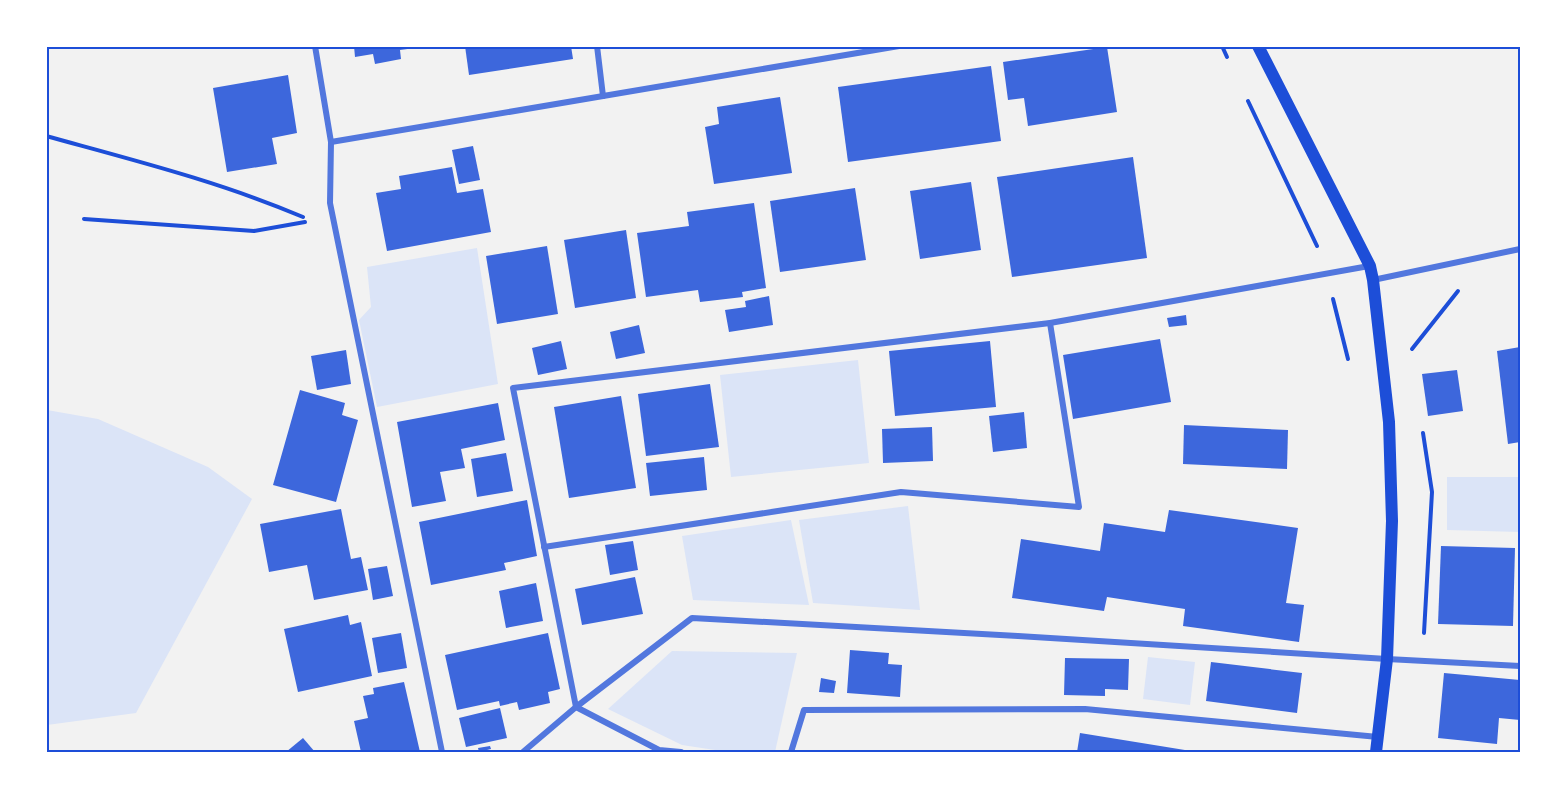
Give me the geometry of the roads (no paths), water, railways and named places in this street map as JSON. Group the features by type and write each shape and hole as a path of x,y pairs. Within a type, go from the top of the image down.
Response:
{"main road":[{"path":"1258,46 1370,266 1373,279 1389,422 1392,499 1387,659 1376,753"}],"street":[{"path":"315,46 331,142 330,203 442,753"},
{"path":"597,46 603,96"},
{"path":"331,142 899,46"},
{"path":"1373,279 1521,249"},
{"path":"576,707 513,388 1050,323 1370,266"},
{"path":"544,547 901,492 1079,507 1050,323"},
{"path":"523,753 576,707 692,618 1521,666"},
{"path":"576,707 659,750 681,753"},
{"path":"791,753 804,710 1085,709 1378,737"}]}
